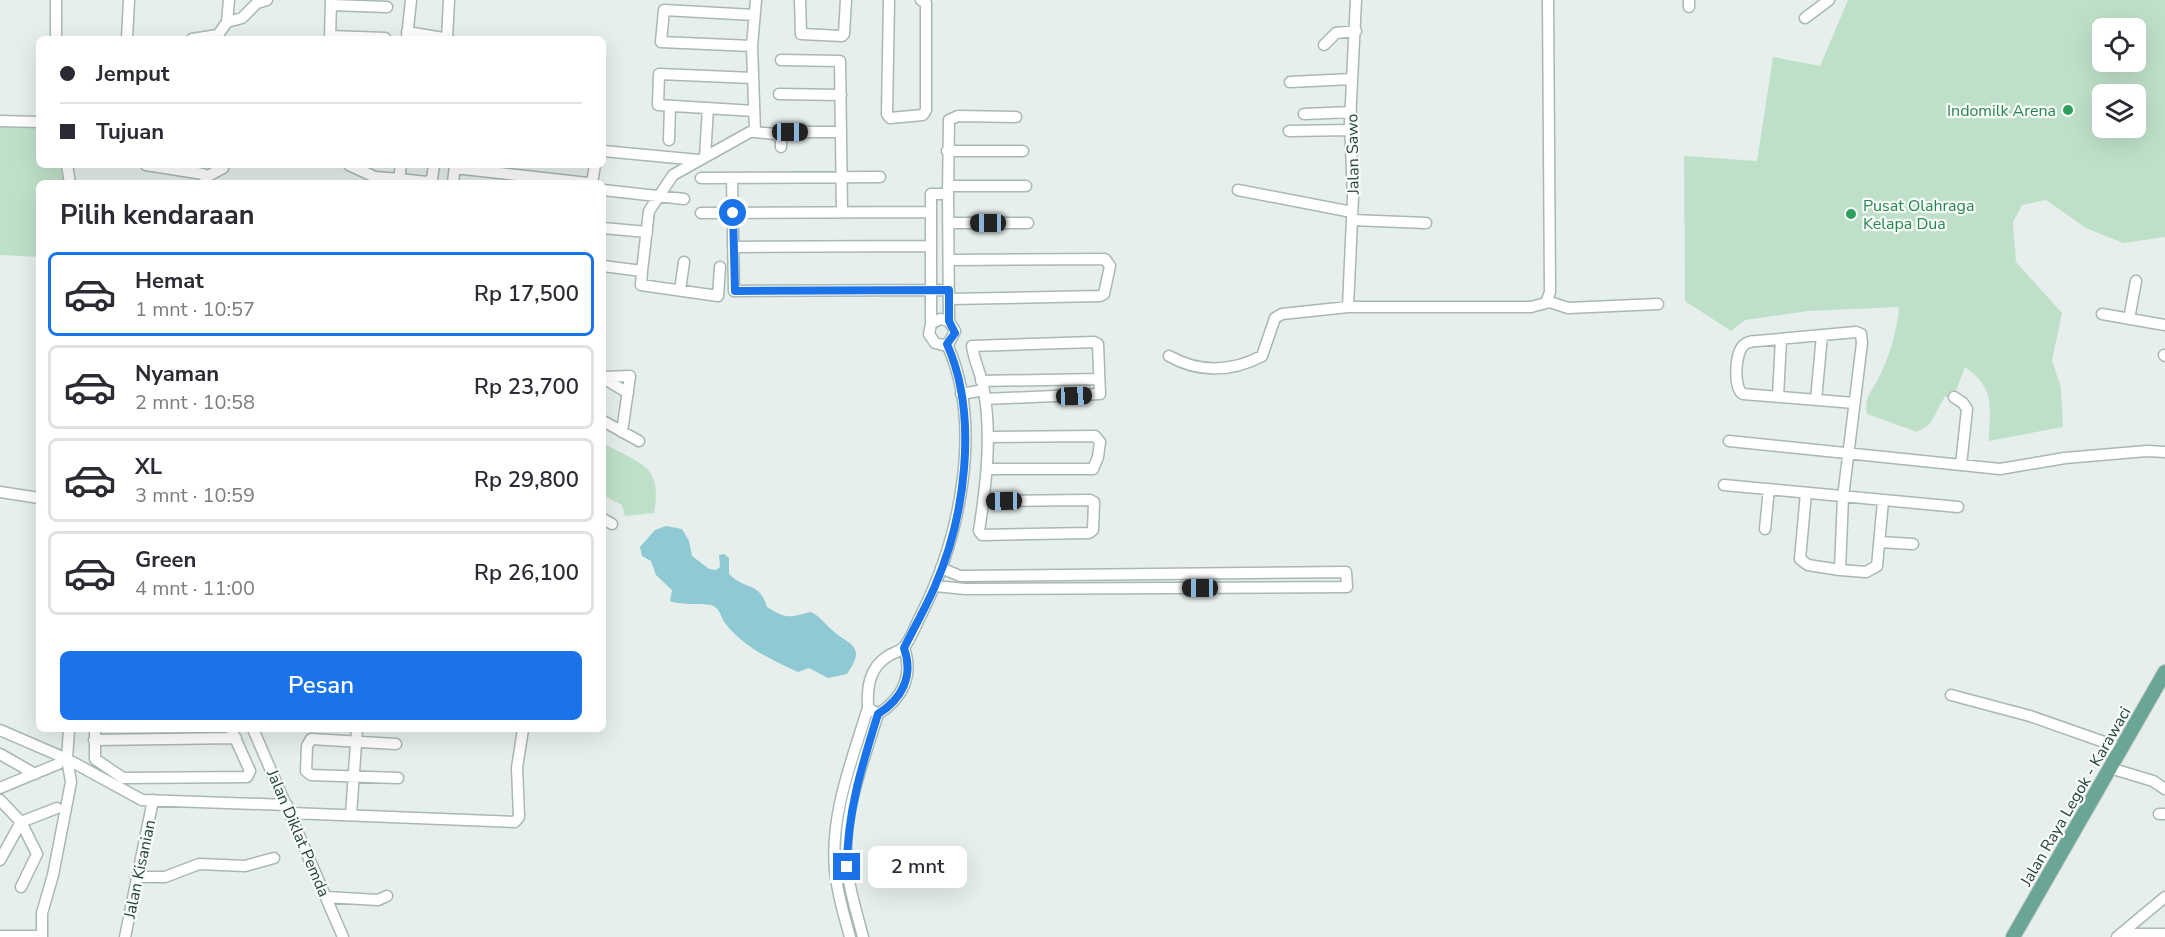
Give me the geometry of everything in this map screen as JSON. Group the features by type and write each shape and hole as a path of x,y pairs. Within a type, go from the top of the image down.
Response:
{"main road":[{"name":"Jalan Raya Legok - Karawaci","path":"2013,937 2165,672"}],"street":[{"path":"56,0 56,36"},
{"path":"127,36 129,0"},
{"path":"212,36 218,35 227,22 229,0"},
{"path":"227,22 242,18 257,3 267,0"},
{"path":"407,35 411,0"},
{"path":"448,36 449,0"},
{"path":"755,132 752,45 756,0"},
{"path":"800,0 801,34 824,36 844,36 846,0"},
{"path":"889,0 887,114 890,118 922,115 926,110 926,3 921,0"},
{"name":"Jalan Sawo","path":"1347,307 1352,216 1351,112 1356,0"},
{"path":"1169,356 1201,368 1236,367 1262,356 1275,318 1282,314 1347,307 1542,306 1547,301 1551,210 1548,0"},
{"path":"1805,18 1829,0"},
{"path":"330,36 331,2 387,7"},
{"path":"752,45 662,42 664,9 754,15"},
{"path":"1324,45 1336,33 1356,31"},
{"path":"781,60 840,60 842,213"},
{"path":"753,78 660,74 657,105 754,111"},
{"path":"1290,82 1352,79"},
{"path":"778,94 841,95"},
{"path":"669,140 670,106"},
{"path":"702,159 708,108"},
{"path":"1304,114 1351,112"},
{"path":"1016,117 952,118 947,123 948,151 948,190 948,223 949,321 955,333 947,344 939,345 932,340 929,332 932,324 930,195 948,190 1026,186"},
{"path":"0,122 36,122"},
{"path":"1289,131 1351,130"},
{"path":"720,267 718,296 641,285 649,211 673,175 750,132 775,134 781,138 781,147"},
{"path":"790,132 841,132"},
{"path":"606,151 702,159"},
{"path":"948,151 1023,151"},
{"path":"170,168 195,171 207,180 223,168"},
{"path":"354,168 375,180 415,180"},
{"path":"399,179 401,168"},
{"path":"463,168 563,180"},
{"path":"701,178 880,177"},
{"path":"732,178 735,291 931,290 949,294 1100,296 1104,292 1110,266 1105,259 949,260"},
{"path":"606,190 684,199"},
{"path":"1238,190 1352,216 1426,223"},
{"path":"701,213 930,212"},
{"path":"948,223 1028,223"},
{"path":"606,228 647,232"},
{"path":"733,247 931,246"},
{"path":"680,290 684,262"},
{"path":"606,266 642,271"},
{"path":"2129,319 2136,281"},
{"path":"1547,301 1568,308 1658,304"},
{"path":"2102,314 2165,325"},
{"path":"932,324 940,319 949,321"},
{"path":"1840,570 1843,498 1862,334 1856,332 1749,342 1742,346 1738,358 1739,392 1854,403"},
{"path":"1816,400 1822,335"},
{"path":"1778,397 1782,339"},
{"path":"984,390 1100,394 1097,342 973,344 972,348 984,390 988,437 984,501 979,531 982,535 1089,534 1095,524 1094,502 1090,500 984,501"},
{"path":"863,937 850,885 847,833 873,711 867,688 873,670 880,662 904,648 936,586 961,500 965,472 961,394 953,357 947,344"},
{"path":"606,377 630,376 622,432"},
{"path":"606,379 628,393"},
{"path":"961,394 1098,379"},
{"path":"1954,397 1967,409 1960,465"},
{"path":"606,423 639,441"},
{"path":"987,469 1093,469 1098,457 1100,442 1095,436 988,437"},
{"path":"1729,441 2000,469 2065,458 2147,451 2165,452"},
{"path":"1724,485 1843,498 1958,507"},
{"path":"1765,529 1769,489"},
{"path":"0,492 36,498"},
{"path":"1806,493 1800,559 1808,565 1840,570 1873,570 1879,562 1882,501"},
{"path":"1880,542 1912,544"},
{"path":"936,586 965,589 1347,587 1346,572 965,576 941,568"},
{"path":"965,576 965,589"},
{"path":"873,711 890,706 903,690 908,664 904,648"},
{"path":"1951,695 2030,716 2121,748"},
{"path":"850,937 834,868 836,830 842,793 873,711"},
{"path":"0,730 142,800 517,821 518,754 523,732"},
{"path":"0,936 42,936 42,913 53,875 70,782 63,762 68,732"},
{"name":"Jalan Diklat Pemda","path":"254,732 343,937"},
{"path":"351,813 357,732"},
{"path":"95,734 234,734 250,771 247,777 123,778 99,762 94,754 95,734"},
{"path":"396,744 311,739 307,746 306,771 309,774 398,778"},
{"path":"0,754 35,774"},
{"path":"0,788 63,762"},
{"path":"2111,766 2165,779"},
{"path":"2111,766 2165,789"},
{"path":"0,800 21,822 37,854 21,887"},
{"name":"Jalan Kisanian","path":"125,937 153,801"},
{"path":"0,860 21,822 57,807"},
{"path":"136,877 165,877 199,864 245,866 274,858"},
{"path":"326,897 378,900 387,896"},
{"path":"2118,935 2163,898"},
{"path":"2118,935 2165,934"}],"green space":[{"name":"Pusat Olahraga Kelapa Dua","path":"1848,0 2165,0 2165,237 2123,243 2086,228 2046,200 2022,205 2013,222 2016,262 2062,313 2052,360 2061,388 2063,427 1989,441 1990,408 1987,391 1975,375 1965,367 1953,398 1945,396 1930,424 1917,432 1867,414 1866,402 1890,351 1899,307 1808,311 1745,320 1731,331 1685,301 1684,156 1757,161 1773,57 1820,66"},
{"path":"0,116 36,118 36,168 63,168 65,180 36,180 36,257 0,255"},
{"path":"606,445 646,468 655,484 654,513 625,516 622,505 606,497"}],"water":[{"path":"666,526 682,529 689,541 692,556 709,569 716,570 720,567 719,555 724,554 729,558 729,574 760,593 767,607 784,616 811,612 818,616 854,647 856,657 847,674 828,678 809,668 798,672 768,658 740,639 725,623 719,610 715,607 707,604 683,604 670,601 672,590 656,575 651,561 642,556 640,547 655,530"}],"place":[{"name":"Indomilk Arena","path":"2068,110"},
{"name":"Pusat Olahraga Kelapa Dua","path":"1851,214"}],"route":[{"path":"733,213 734,291 949,290 949,321 954,326 955,333 953,340 947,344 957,372 965,440 965,472 961,500 936,586 904,648 908,664 903,690 890,706 878,714 854,795 847,833 847,867"}]}
